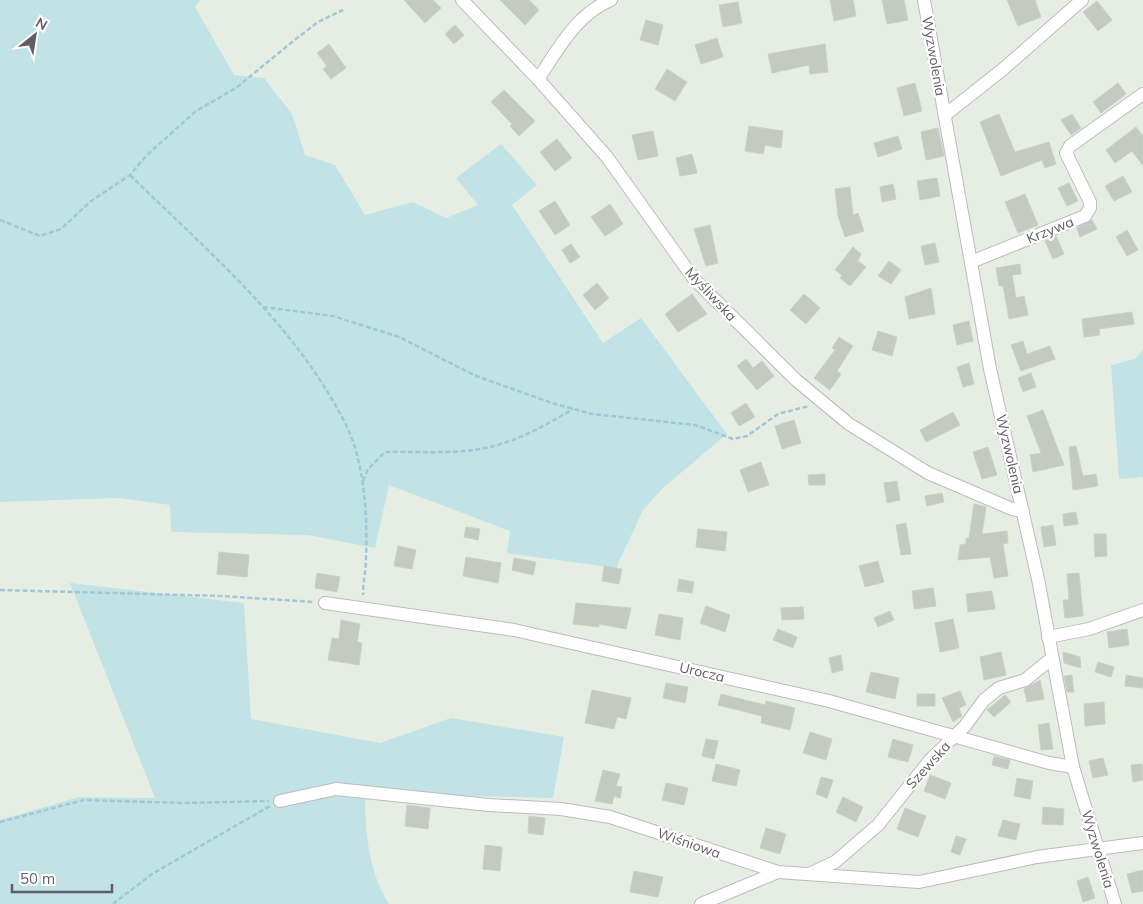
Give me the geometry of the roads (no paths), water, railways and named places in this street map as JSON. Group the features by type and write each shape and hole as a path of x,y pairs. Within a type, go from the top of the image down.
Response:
{"street":[{"name":"Myśliwska","path":"462,0 538,79 607,157 694,279 796,380 849,424 928,472 1012,509 1023,511"},
{"path":"538,79 578,22 592,10 611,0"},
{"name":"Wyzwolenia","path":"924,0 990,370 1023,511 1073,767 1115,904"},
{"path":"945,115 1002,70 1082,0"},
{"name":"Krzywa","path":"971,262 1085,216 1090,208 1090,202 1066,153 1070,146 1143,94"},
{"name":"Urocza","path":"325,603 523,632 829,701 1049,763 1073,767"},
{"path":"1048,637 1089,628 1143,610"},
{"name":"Szewska","path":"807,875 836,862 878,825 930,760 965,726 984,700 999,688 1025,680 1051,659"},
{"name":"Wiśniowa","path":"280,801 336,789 489,805 561,809 610,817 778,872 919,882 1037,857 1143,843"},
{"path":"701,904 778,872"}]}
